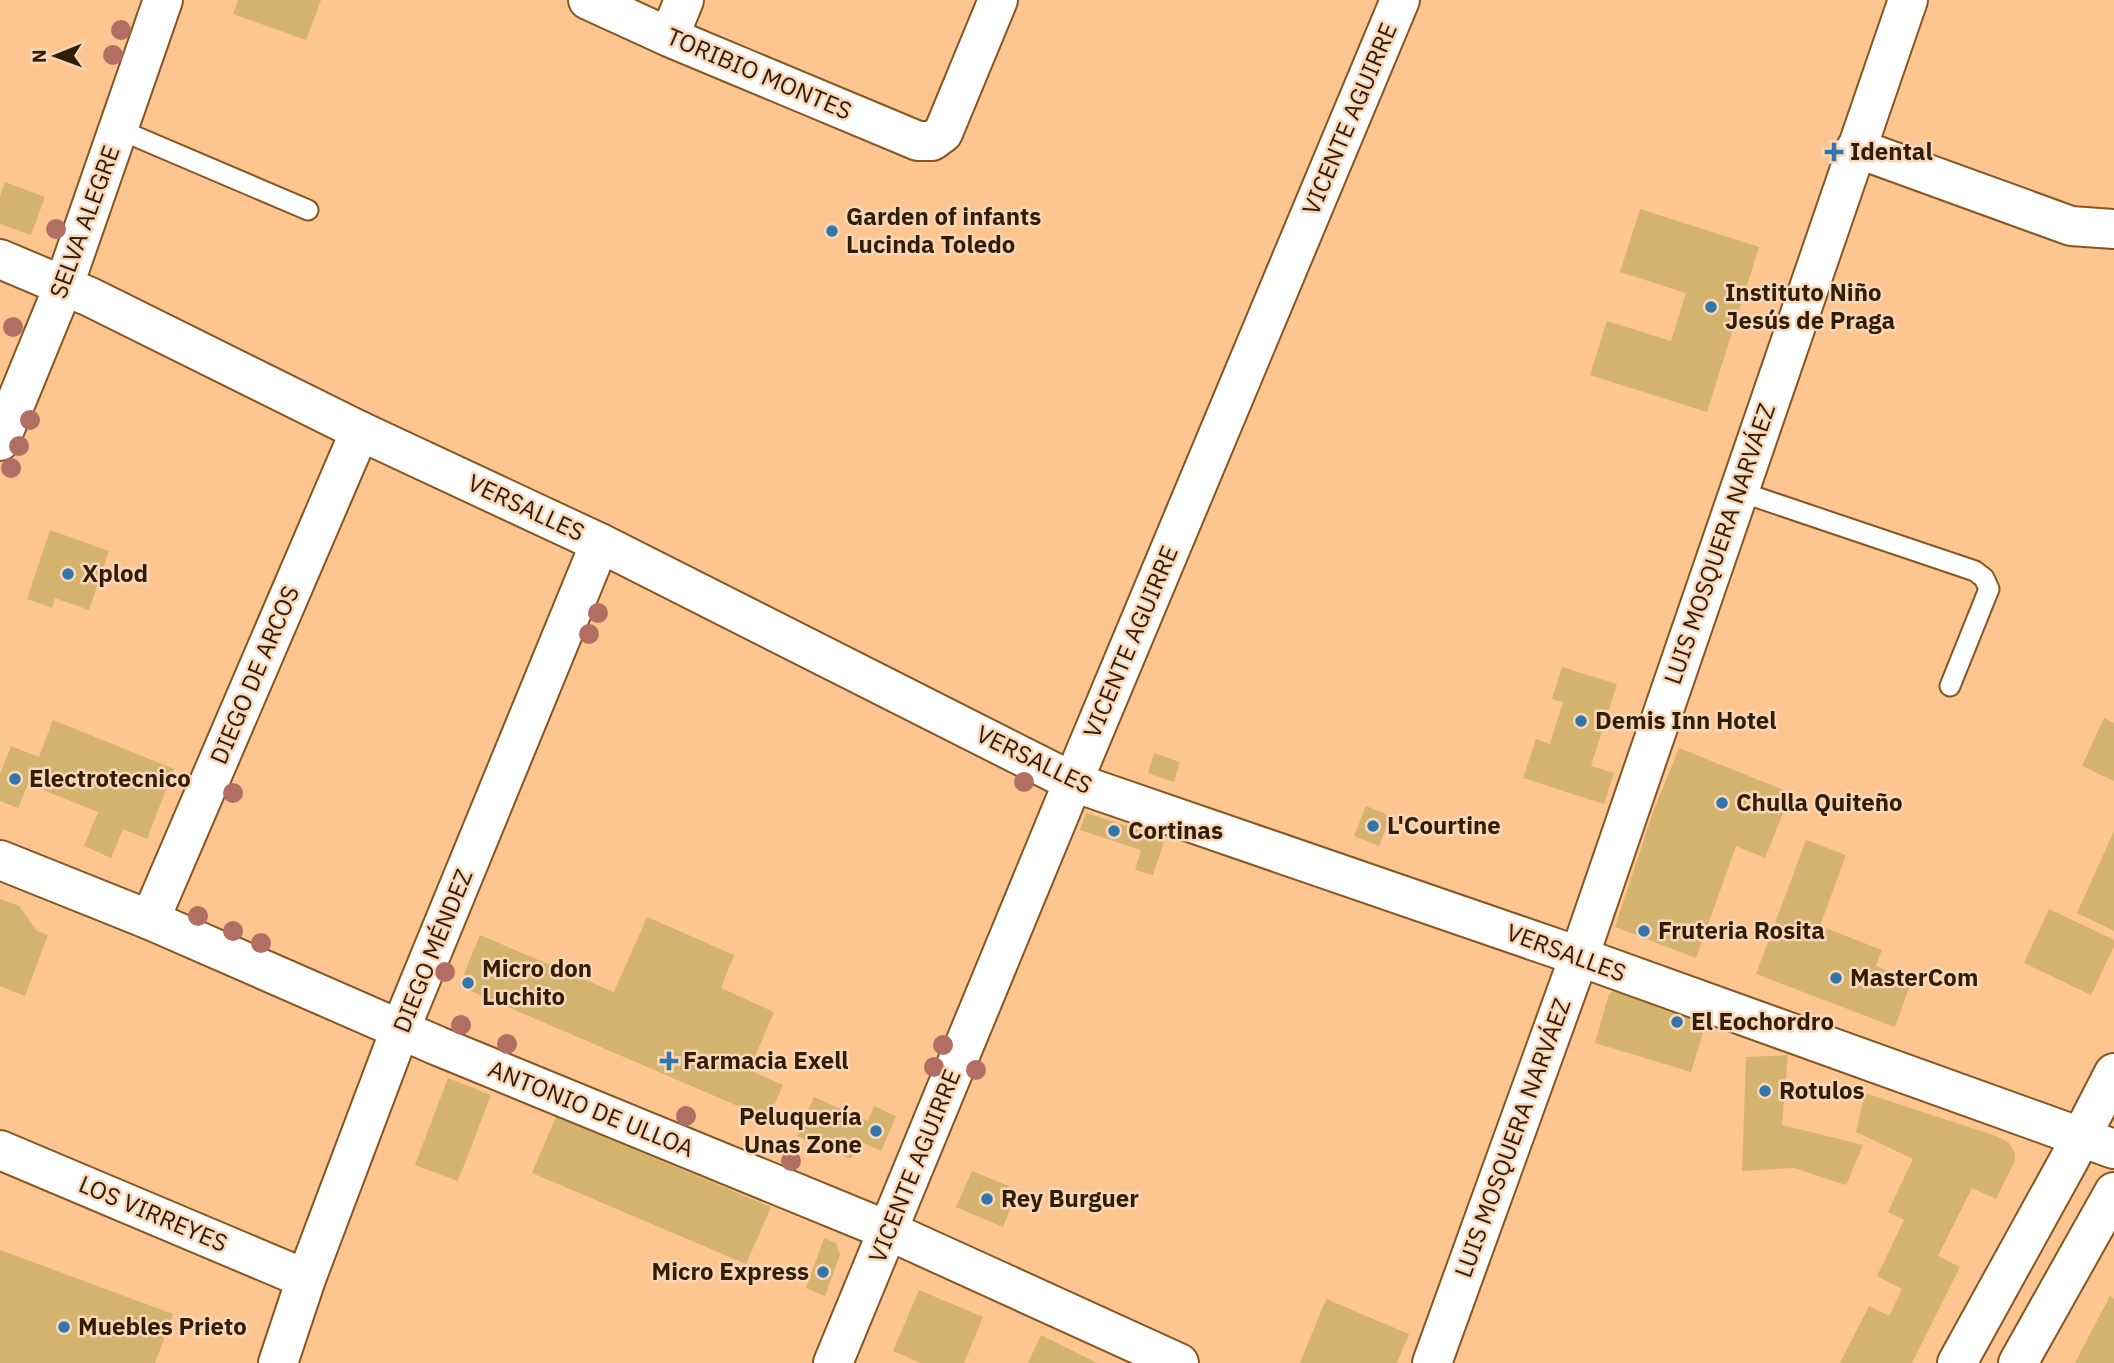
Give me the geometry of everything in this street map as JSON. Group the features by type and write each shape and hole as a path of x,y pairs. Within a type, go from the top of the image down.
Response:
{"street":[{"name":"SELVA ALEGRE","path":"0,441 64,285 163,0"},
{"name":"TORIBIO MONTES","path":"588,0 669,37 918,141 932,141 943,133 998,0"},
{"path":"669,37 684,0"},
{"name":"VICENTE AGUIRRE","path":"833,1363 1400,0"},
{"name":"LUIS MOSQUERA NARVÁEZ","path":"1432,1363 1579,957 1908,0"},
{"path":"1856,148 2071,226 2114,229"},
{"name":"VERSALLES","path":"0,259 64,285 360,431 600,543 1073,782 1579,957 2098,1143"},
{"name":"DIEGO DE ARCOS","path":"150,920 360,431"},
{"name":"DIEGO MÉNDEZ","path":"278,1363 306,1279 400,1030 600,543"},
{"name":"ANTONIO DE ULLOA","path":"0,860 150,920 400,1030 889,1231 1179,1363"},
{"path":"1957,1363 2098,1143 2114,1073"},
{"name":"LOS VIRREYES","path":"0,1150 306,1279"},
{"path":"2018,1363 2114,1192"}],"lane":[{"path":"118,129 308,210"},
{"path":"1738,491 1975,571 1984,578 1989,589 1950,686"}],"building":[{"path":"238,0 321,0 306,40 233,14"},
{"path":"5,182 45,197 31,235 0,224 0,196"},
{"name":"Instituto Niño Jesús de Praga","path":"1640,209 1759,247 1707,412 1590,375 1607,321 1671,341 1686,293 1620,272"},
{"name":"Xplod","path":"50,530 109,551 89,610 55,598 52,608 27,599"},
{"name":"Demis Inn Hotel","path":"1562,667 1617,684 1591,766 1614,773 1604,804 1523,778 1536,739 1550,744 1563,702 1552,699"},
{"path":"2104,718 2114,723 2114,781 2082,766"},
{"path":"53,720 174,769 147,839 123,829 111,858 84,846 98,812 28,784 18,808 0,801 0,774 11,746 39,757"},
{"path":"1679,748 1791,793 1765,858 1736,846 1696,958 1615,927 1653,812"},
{"path":"1154,753 1180,762 1174,782 1148,773"},
{"name":"L'Courtine","path":"1366,806 1391,816 1379,846 1354,836"},
{"name":"Cortinas","path":"1086,813 1165,838 1153,875 1135,870 1141,850 1080,830"},
{"path":"2114,831 2114,931 2077,913"},
{"path":"1806,840 1846,855 1820,926 1882,950 1876,966 1912,980 1895,1027 1756,974"},
{"path":"0,899 19,906 37,931 48,935 25,996 0,986"},
{"path":"2049,909 2114,940 2114,946 2091,995 2024,963"},
{"path":"647,917 734,955 721,988 774,1012 749,1070 783,1085 768,1119 459,986 480,935 614,992"},
{"path":"1627,982 1706,1023 1691,1072 1595,1043 1609,994"},
{"name":"Rotulos","path":"1788,1055 1782,1125 1863,1145 1846,1185 1794,1168 1742,1171 1746,1057"},
{"path":"448,1078 491,1095 458,1181 415,1165"},
{"path":"1865,1093 1996,1136 2009,1143 2015,1154 2014,1163 1996,1199 1972,1188 1938,1256 1960,1267 1912,1363 1840,1363 1869,1306 1889,1316 1902,1289 1877,1276 1904,1220 1888,1212 1913,1159 1856,1132"},
{"path":"814,1097 868,1121 874,1106 896,1116 881,1151 859,1141 851,1159 797,1136"},
{"path":"556,1117 771,1207 746,1264 532,1173"},
{"name":"Rey Burguer","path":"972,1171 1018,1190 1003,1227 956,1207"},
{"name":"Micro Express","path":"824,1238 836,1243 840,1255 825,1296 806,1288"},
{"path":"0,1250 173,1314 155,1363 0,1363"},
{"path":"919,1290 983,1317 964,1363 921,1363 893,1351"},
{"path":"2110,1296 2114,1299 2114,1363 2075,1363"},
{"path":"1326,1299 1409,1334 1397,1363 1300,1363"},
{"path":"1041,1335 1097,1363 1028,1363"}],"place":[{"name":"Idental","path":"1834,152"},
{"name":"Garden of infants Lucinda Toledo","path":"832,231"},
{"name":"Instituto Niño Jesús de Praga","path":"1711,307"},
{"name":"Xplod","path":"68,574"},
{"name":"Demis Inn Hotel","path":"1581,721"},
{"name":"Electrotecnico","path":"15,779"},
{"name":"Chulla Quiteño","path":"1722,803"},
{"name":"L'Courtine","path":"1373,826"},
{"name":"Cortinas","path":"1114,831"},
{"name":"Fruteria Rosita","path":"1644,931"},
{"name":"MasterCom","path":"1836,978"},
{"name":"Micro don Luchito","path":"468,983"},
{"name":"El Eochordro","path":"1677,1022"},
{"name":"Farmacia Exell","path":"669,1061"},
{"name":"Rotulos","path":"1765,1091"},
{"name":"Peluquería Unas Zone","path":"876,1131"},
{"name":"Rey Burguer","path":"987,1199"},
{"name":"Micro Express","path":"823,1272"},
{"name":"Muebles Prieto","path":"64,1327"}]}
